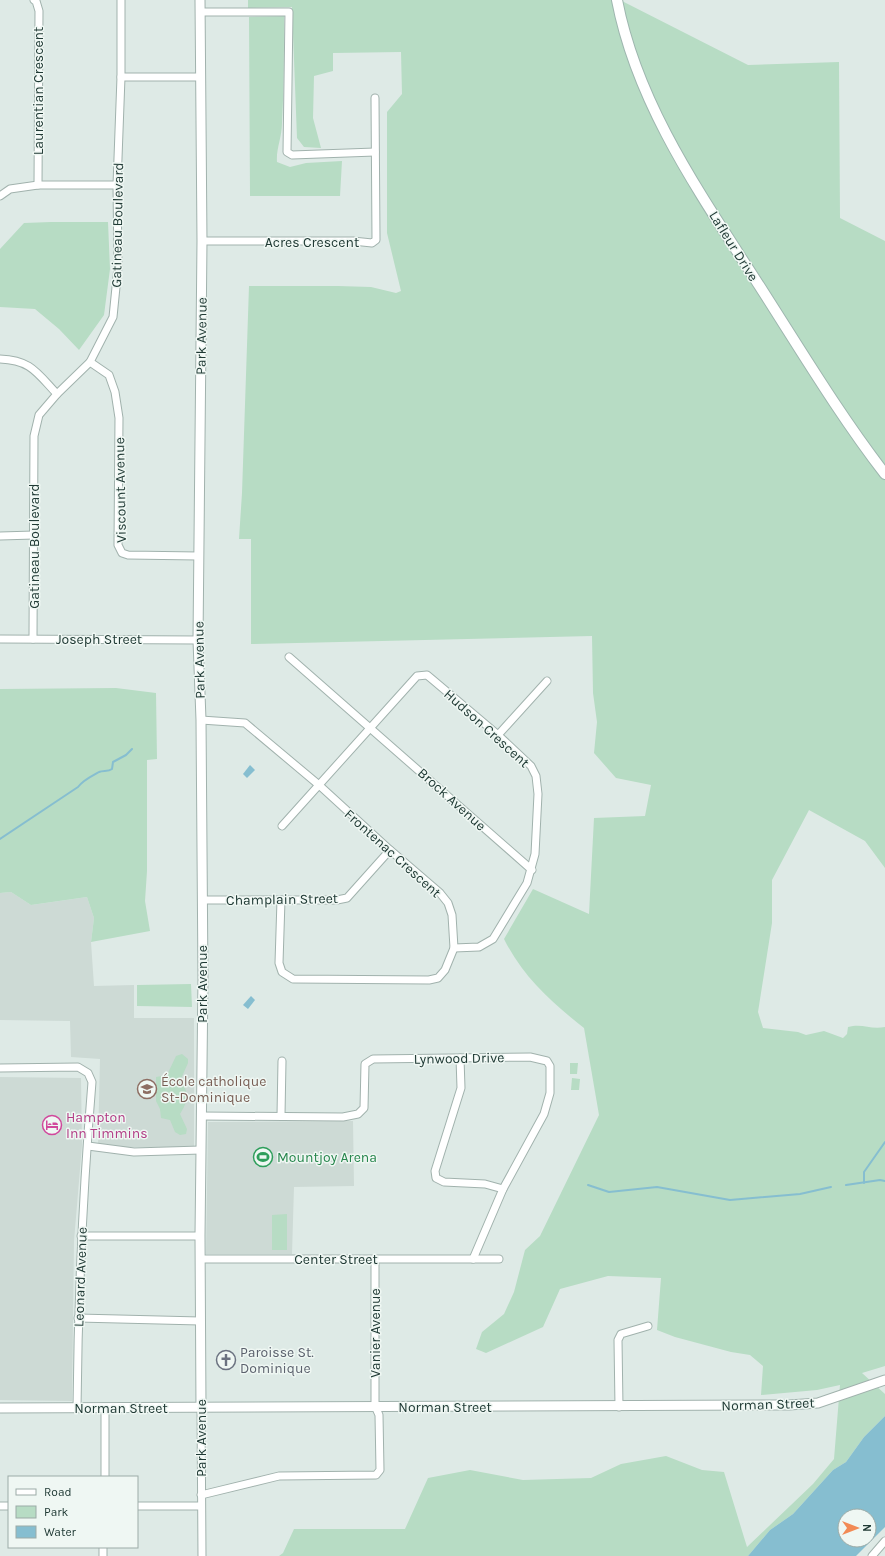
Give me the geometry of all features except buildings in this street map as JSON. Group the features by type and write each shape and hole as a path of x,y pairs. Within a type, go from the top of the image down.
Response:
{"main road":[{"name":"Lafleur Drive","path":"617,0 622,25 638,71 666,132 696,186 865,449 885,474"}],"street":[{"name":"Laurentian Crescent","path":"34,0 36,1 39,11 38,184"},
{"name":"Gatineau Boulevard","path":"34,639 34,436 39,415 57,394 90,362 113,317 118,267 117,185 121,77 121,0"},
{"name":"Park Avenue","path":"200,0 202,241 198,640 201,720 202,900 200,1236 202,1556"},
{"path":"200,12 289,12 287,152 292,155 375,152"},
{"path":"121,77 200,77"},
{"name":"Acres Crescent","path":"202,241 354,241 372,243 376,240 375,98"},
{"path":"0,196 10,189 38,184 117,185"},
{"path":"0,359 17,360 31,367 57,394"},
{"name":"Viscount Avenue","path":"90,362 109,375 115,392 119,418 118,545 122,553 128,555 198,556"},
{"path":"0,536 34,535"},
{"name":"Joseph Street","path":"0,639 198,640"},
{"name":"Brock Avenue","path":"289,657 372,728 532,870"},
{"name":"Hudson Crescent","path":"282,826 372,728 417,676 426,675 498,735 531,766 536,776 538,794 537,837 532,870 527,884 493,939 479,947 454,948"},
{"path":"498,735 547,681"},
{"name":"Frontenac Crescent","path":"201,720 245,722 440,893 448,903 452,915 454,948 445,970 438,978 429,980 293,979 282,972 279,963 280,900"},
{"name":"Champlain Street","path":"202,900 337,900 347,898 390,850"},
{"name":"Lynwood Drive","path":"201,1116 281,1115 343,1117 358,1114 364,1108 366,1064 373,1059 530,1057 547,1061 550,1066 550,1093 544,1114 503,1189 473,1259"},
{"path":"460,1058 461,1088 435,1171 436,1178 444,1182 485,1184 503,1189"},
{"path":"281,1115 282,1061"},
{"name":"Leonard Avenue","path":"0,1068 78,1068 88,1073 92,1082 81,1236 77,1408"},
{"path":"88,1146 134,1152 201,1150"},
{"path":"81,1236 200,1236"},
{"name":"Center Street","path":"200,1259 500,1259"},
{"name":"Vanier Avenue","path":"201,1495 279,1476 376,1475 380,1470 379,1415 375,1406 375,1260"},
{"path":"78,1318 185,1321 200,1320"},
{"path":"619,1407 618,1340 621,1334 648,1326"},
{"name":"Norman Street","path":"0,1408 375,1406 619,1407 818,1403 885,1380"},
{"path":"105,1408 105,1476"},
{"path":"138,1506 201,1506"},
{"path":"874,1555 885,1541"}],"shaded area":[{"path":"11,892 31,905 87,897 94,918 91,942 94,986 134,985 134,1018 194,1018 194,1147 120,1147 98,1144 100,1059 71,1057 70,1021 0,1020 0,893"},
{"path":"0,1077 81,1078 82,1145 74,1241 72,1401 0,1400"},
{"path":"353,1121 354,1186 294,1187 292,1254 206,1254 208,1122"}],"green space":[{"path":"248,0 620,0 748,65 839,62 840,218 885,241 885,868 865,841 809,810 772,880 772,923 758,1012 763,1028 798,1032 806,1035 824,1031 843,1038 847,1034 848,1027 885,1027 885,1366 862,1373 885,1394 885,1416 864,1437 846,1462 833,1470 793,1514 770,1530 748,1556 279,1556 283,1553 294,1529 405,1529 428,1478 470,1470 523,1480 591,1478 621,1464 666,1456 702,1470 724,1472 747,1547 813,1484 834,1459 840,1385 817,1390 761,1395 763,1366 750,1355 731,1352 675,1337 657,1330 661,1278 608,1276 560,1289 543,1327 486,1353 476,1349 482,1332 504,1314 514,1292 525,1250 540,1236 599,1115 584,1028 549,998 529,977 504,939 533,889 589,914 594,818 645,816 651,785 616,778 594,753 597,722 593,693 592,636 251,644 251,539 239,539 249,286 371,287 396,293 401,291 387,233 387,112 402,94 401,52 333,53 333,71 314,76 313,118 321,148 304,147 297,138 292,7 248,8"},
{"path":"284,16 283,110 277,162 290,167 306,163 342,161 340,196 250,196 249,17"},
{"path":"108,222 110,269 104,315 79,350 59,329 35,309 0,307 0,249 24,223"},
{"path":"116,688 156,693 157,759 147,760 147,871 145,901 150,931 91,942 94,918 87,897 31,905 11,892 0,893 0,689"},
{"path":"191,984 192,1007 137,1006 137,985"},
{"path":"182,1054 188,1059 188,1063 180,1081 187,1093 187,1097 180,1114 187,1129 186,1134 180,1135 175,1132 170,1120 161,1118 160,1109 156,1101 156,1077 167,1075 176,1056"},
{"path":"570,1063 578,1063 577,1074 570,1074"},
{"path":"572,1078 580,1079 579,1090 571,1090"},
{"path":"287,1214 287,1250 272,1250 272,1215"}],"water":[{"path":"250,765 255,770 247,778 243,774"},
{"path":"251,996 255,1000 248,1009 243,1005"},
{"path":"885,1416 885,1527 877,1535 877,1508 837,1508 837,1548 864,1548 856,1556 748,1556 770,1530 793,1514 833,1470 846,1462 864,1437"}],"waterway":[{"path":"0,839 78,787 88,778 99,772 112,769 113,762 126,755 132,749"},
{"path":"864,1183 864,1172 885,1142"},
{"path":"846,1185 880,1180 885,1181"},
{"path":"588,1185 609,1192 657,1187 730,1200 800,1194 831,1187"}],"place":[{"name":"École catholique St-Dominique","path":"147,1089"},
{"name":"Hampton Inn Timmins","path":"52,1125"},
{"name":"Mountjoy Arena","path":"263,1157"},
{"name":"Paroisse St. Dominique","path":"226,1360"}]}
